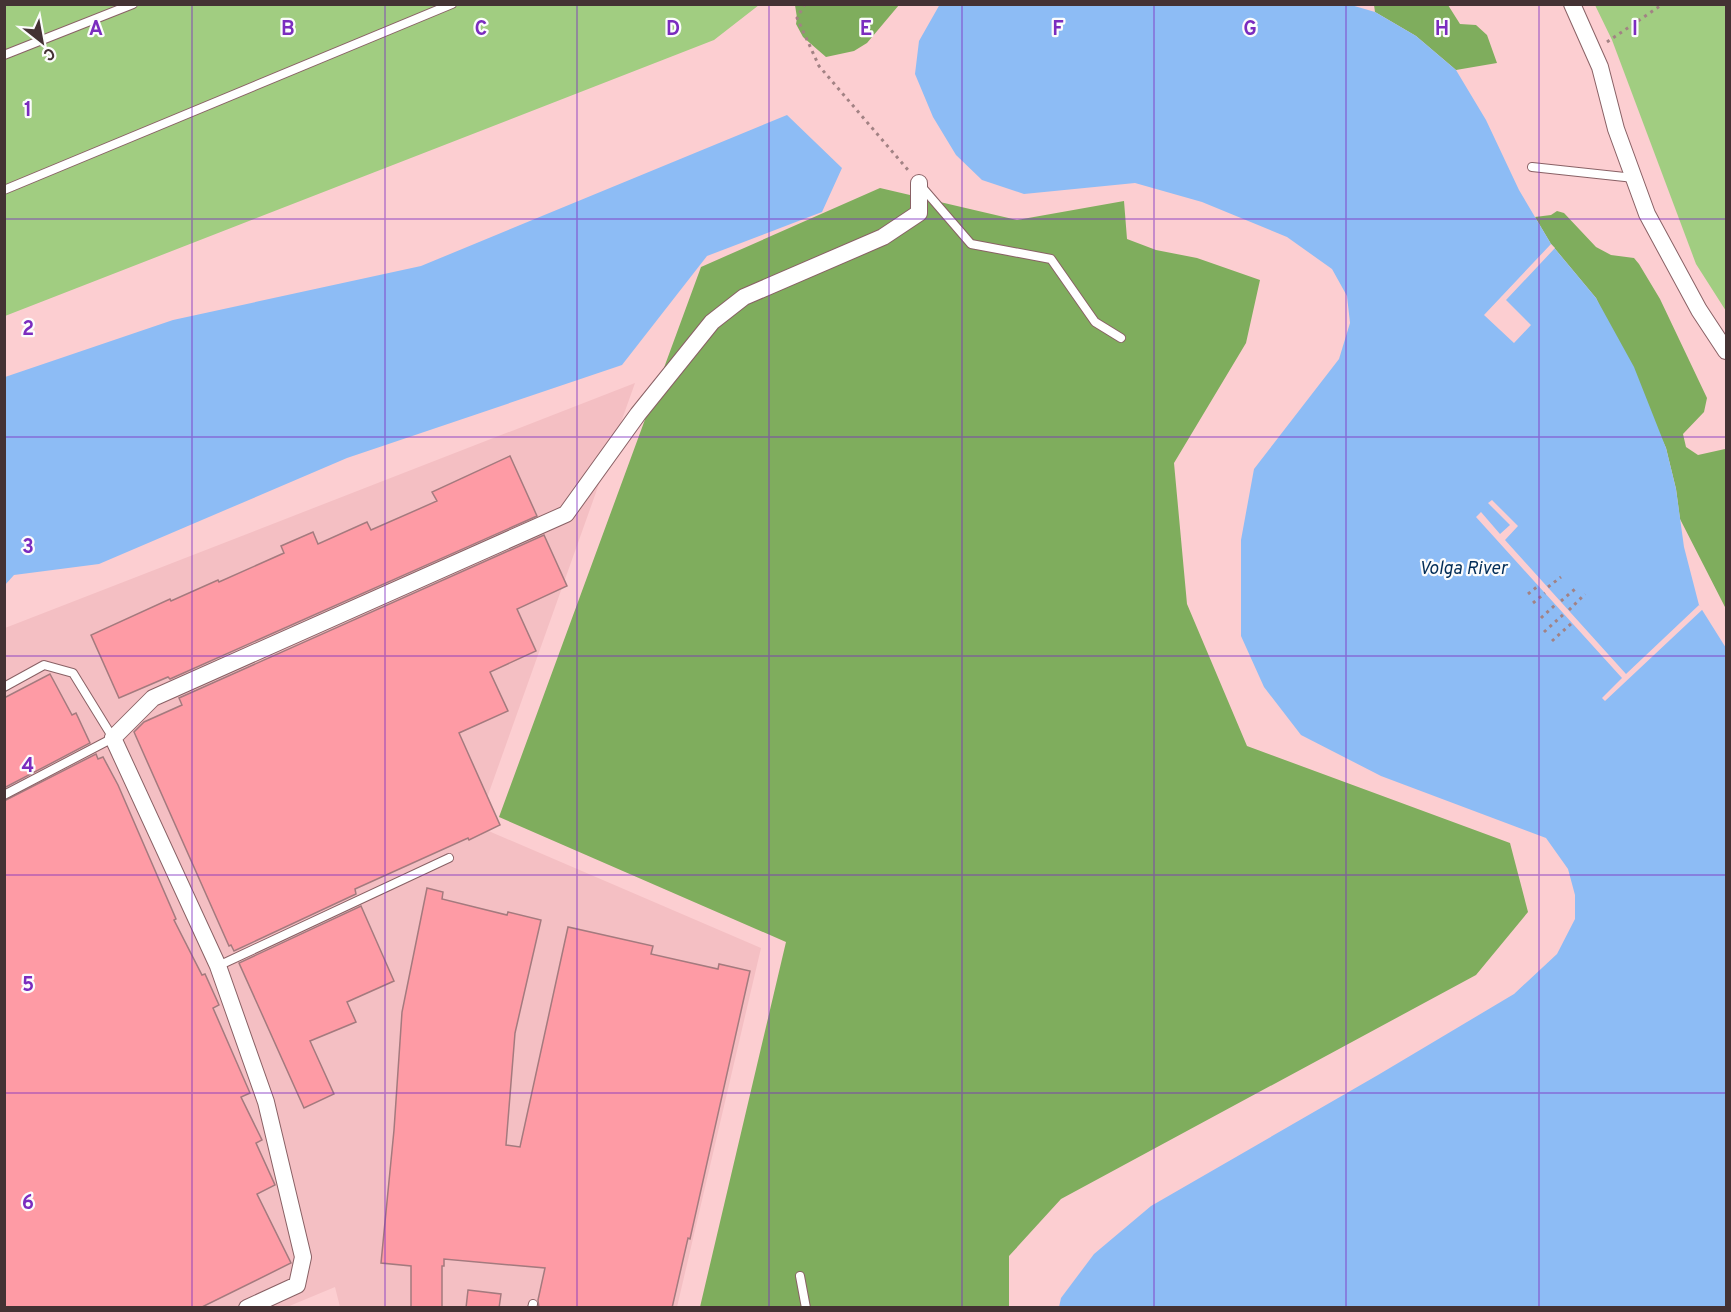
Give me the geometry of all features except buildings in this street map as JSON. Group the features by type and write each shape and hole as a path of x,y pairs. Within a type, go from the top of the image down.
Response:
{"street":[{"path":"1572,4 1600,67 1616,129 1647,214 1699,310 1726,351"},
{"path":"247,1308 297,1285 303,1257 266,1102 218,966 113,738 153,698 566,514 638,414 712,322 744,297 883,237 919,213 919,183"}],"lane":[{"path":"4,55 133,4"},
{"path":"4,190 452,4"},
{"path":"1532,167 1634,178"},
{"path":"919,183 971,244 1051,259 1095,322 1121,338"},
{"path":"4,687 44,665 73,673 113,738 4,795"},
{"path":"218,966 449,858"},
{"path":"800,1276 806,1308"}],"path":[{"path":"805,4 797,18 819,66 919,183"},
{"path":"1594,51 1663,4"},
{"path":"1548,587 1561,577"},
{"path":"1528,594 1538,586"},
{"path":"1561,601 1575,590"},
{"path":"1533,603 1545,593"},
{"path":"1569,610 1585,594"},
{"path":"1541,618 1556,604"},
{"path":"1544,632 1564,614"},
{"path":"1552,641 1572,623"}],"shaded area":[{"path":"635,383 477,826 761,948 677,1307 340,1307 335,1287 287,1307 5,1308 5,628"}],"green space":[{"path":"795,4 899,5 867,43 854,51 826,57 803,37 796,24"},
{"path":"5,5 759,5 714,40 5,316"},
{"path":"1374,5 1448,5 1460,24 1476,25 1487,35 1497,63 1456,70 1416,36 1375,12"},
{"path":"1595,5 1726,5 1726,311 1696,264 1612,40"},
{"path":"880,188 1017,220 1124,201 1127,239 1156,250 1197,258 1260,280 1246,343 1174,463 1187,604 1247,746 1510,843 1528,912 1476,975 1061,1199 1009,1256 1009,1307 700,1307 786,942 499,817 701,267"},
{"path":"1557,211 1564,213 1596,247 1611,255 1634,258 1639,264 1660,299 1707,398 1704,412 1683,434 1686,447 1698,455 1725,449 1726,609 1680,519 1676,489 1666,448 1596,298 1551,244 1535,217 1551,215"}],"water":[{"name":"Volga River","path":"940,4 1351,5 1375,12 1416,36 1456,70 1486,120 1519,190 1551,244 1596,298 1634,367 1666,448 1676,489 1684,547 1699,605 1726,648 1726,1307 1059,1307 1061,1298 1094,1254 1151,1206 1514,994 1557,954 1575,919 1575,895 1568,869 1546,838 1381,776 1301,735 1264,687 1241,636 1241,540 1254,469 1339,359 1350,323 1347,296 1332,269 1287,237 1202,202 1135,183 1024,194 982,180 956,155 933,117 915,74 919,41"},
{"path":"787,115 842,168 822,212 707,256 622,365 347,458 99,564 14,575 5,585 5,377 173,320 421,266"}],"pier":[{"path":"1551,244 1555,248 1506,300 1531,325 1514,343 1484,315"},
{"path":"1492,500 1518,526 1505,540 1626,674 1699,605 1703,609 1605,701 1602,698 1622,678 1476,517 1481,512 1500,534 1510,525 1488,503"}]}
